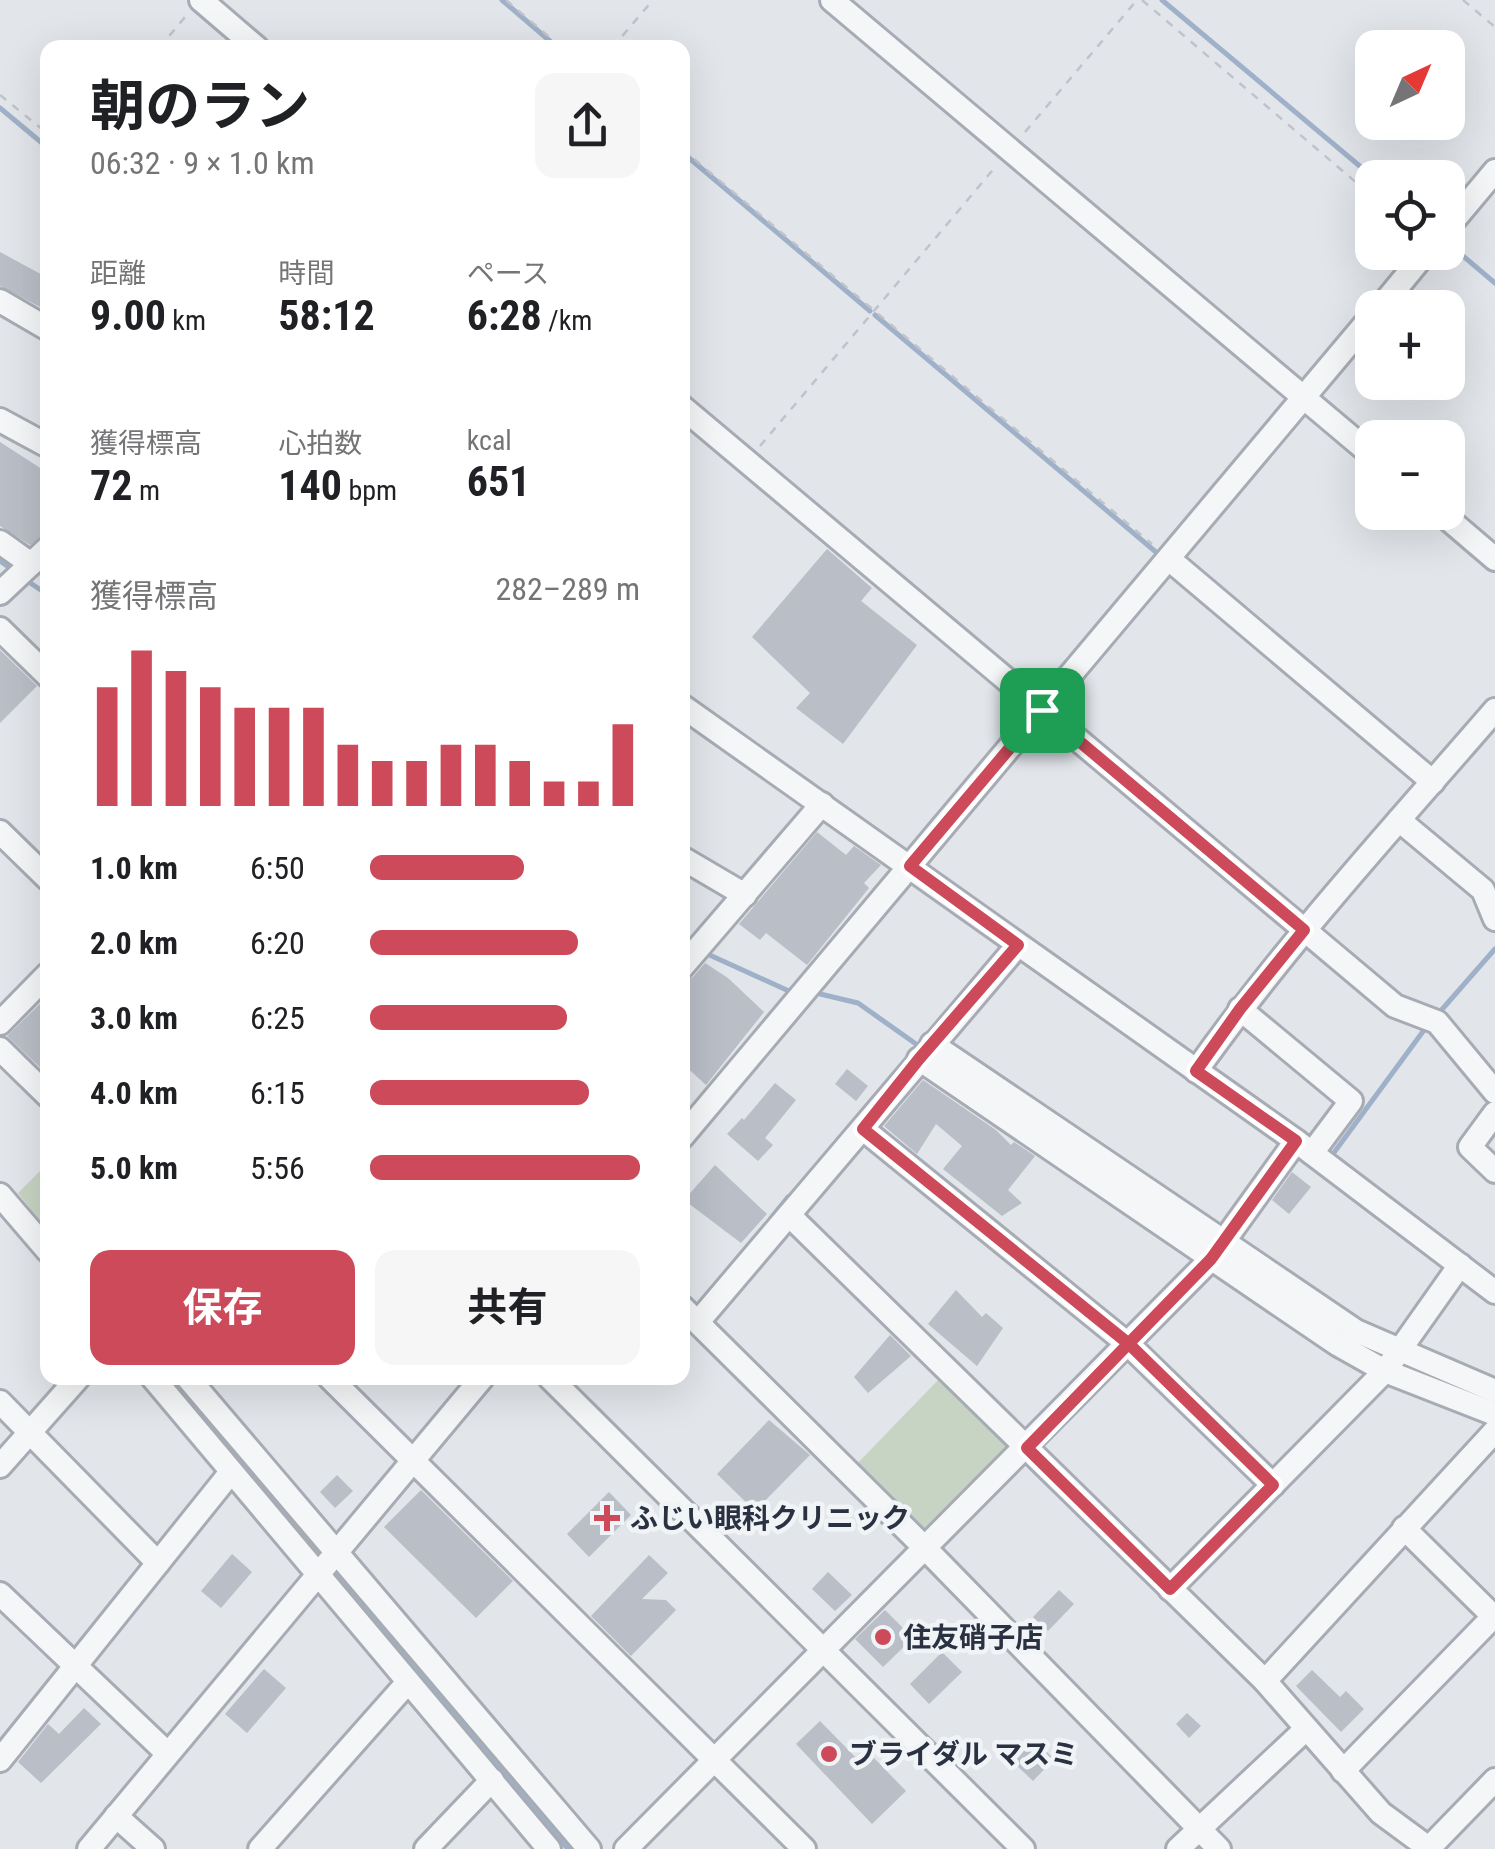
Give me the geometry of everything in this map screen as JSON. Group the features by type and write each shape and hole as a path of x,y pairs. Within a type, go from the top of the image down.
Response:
{"street":[{"path":"832,0 1355,441"},
{"path":"196,5 246,40"},
{"path":"1465,207 1495,171"},
{"path":"1395,290 1411,270"},
{"path":"4,311 40,326"},
{"path":"690,1128 1355,336"},
{"path":"690,413 1395,1006 1437,1022 1495,1092"},
{"path":"0,420 40,442"},
{"path":"1462,530 1495,558"},
{"path":"0,542 40,556"},
{"path":"2,587 40,556"},
{"path":"1169,558 1433,782"},
{"path":"0,629 40,668"},
{"path":"1196,1071 1304,930 1495,710"},
{"path":"690,712 1304,1147 1495,1292"},
{"path":"690,958 822,804"},
{"path":"1399,820 1483,890 1495,920"},
{"path":"0,832 40,871"},
{"path":"690,863 745,895"},
{"path":"1018,945 789,1215 690,1314 926,1548 1219,1849"},
{"path":"0,1023 40,982"},
{"path":"626,1849 1129,1344 1218,1250 1304,1147 1351,1102 1240,1009"},
{"path":"0,1049 40,1088"},
{"path":"925,1052 1218,1250 1356,1330 1495,1391"},
{"path":"1495,1113 1470,1147 1495,1171"},
{"path":"863,1129 1129,1344 1273,1485"},
{"path":"0,1194 40,1242"},
{"path":"789,1215 1265,1680 1381,1813 1429,1848 1495,1780"},
{"path":"1218,1250 1337,1344 1385,1370 1495,1414"},
{"path":"1170,1589 1385,1370 1460,1265"},
{"path":"0,1466 72,1385"},
{"path":"159,1385 550,1849"},
{"path":"194,1385 589,1849"},
{"path":"337,1385 804,1849"},
{"path":"89,1849 166,1752 476,1385"},
{"path":"557,1385 1023,1849"},
{"path":"0,1402 158,1563"},
{"path":"1265,1680 1495,1431"},
{"path":"4,1745 74,1667 232,1472"},
{"path":"1344,1771 1495,1617 1404,1528"},
{"path":"0,1594 166,1752"},
{"path":"260,1849 408,1682"},
{"path":"1178,1849 1306,1730"},
{"path":"426,1849 492,1780"},
{"path":"116,1816 153,1849"}],"path":[{"path":"506,0 553,40"},
{"path":"619,40 653,0"},
{"path":"747,461 1139,0 1355,182"},
{"path":"1463,0 1495,27"},
{"path":"165,40 196,5"},
{"path":"0,95 40,128"},
{"path":"690,156 1169,558"}],"green space":[{"path":"40,1171 40,1221 18,1193"},
{"path":"942,1376 1019,1451 927,1543 851,1470"}],"building":[{"path":"0,252 40,274 40,307 0,286"},
{"path":"0,442 40,468 40,538 30,545 0,526"},
{"path":"827,549 872,588 861,601 917,645 843,744 796,708 810,693 752,637"},
{"path":"0,650 37,686 0,723"},
{"path":"817,832 846,855 854,846 881,865 864,883 869,888 807,965 766,933 760,940 739,924"},
{"path":"705,963 728,978 764,1012 706,1085 690,1070 693,977"},
{"path":"40,1004 40,1067 7,1036"},
{"path":"847,1069 868,1086 856,1101 835,1084"},
{"path":"923,1080 996,1130 1011,1145 1014,1142 1035,1156 1008,1190 1022,1203 1002,1216 943,1169 962,1146 936,1124 917,1154 884,1126"},
{"path":"775,1083 796,1100 765,1138 773,1145 758,1161 727,1134"},
{"path":"715,1165 767,1214 741,1243 690,1205 690,1193"},
{"path":"1292,1172 1311,1187 1289,1214 1272,1200"},
{"path":"956,1290 982,1317 986,1313 1003,1328 977,1366 928,1324"},
{"path":"890,1335 911,1356 868,1393 854,1377"},
{"path":"769,1420 810,1455 755,1511 717,1474"},
{"path":"337,1475 353,1491 335,1508 320,1492"},
{"path":"421,1490 513,1581 476,1618 384,1527"},
{"path":"609,1492 631,1515 589,1557 567,1534"},
{"path":"232,1554 252,1572 221,1608 201,1591"},
{"path":"649,1555 668,1573 642,1599 666,1600 676,1610 631,1656 591,1616"},
{"path":"828,1572 852,1595 835,1611 812,1589"},
{"path":"1059,1590 1074,1604 1048,1631 1033,1617"},
{"name":"住友硝子店","path":"885,1610 913,1638 883,1667 855,1639"},
{"path":"942,1652 962,1672 929,1704 910,1684"},
{"path":"264,1669 286,1688 247,1733 225,1714"},
{"path":"1312,1670 1340,1697 1346,1691 1364,1709 1341,1732 1296,1686"},
{"path":"84,1708 101,1724 41,1783 18,1762 48,1724 59,1734"},
{"path":"1187,1713 1201,1726 1189,1738 1176,1724"},
{"path":"820,1721 864,1766 873,1757 906,1791 872,1824 796,1744"},
{"path":"1035,1740 1054,1759 1033,1781 1013,1762"}],"waterway":[{"path":"502,0 549,40"},
{"path":"1162,0 1355,162"},
{"path":"0,108 40,141"},
{"path":"690,159 870,311"},
{"path":"1465,258 1495,283"},
{"path":"875,315 1163,558"},
{"path":"0,561 13,570"},
{"path":"26,580 40,590"},
{"path":"1438,1014 1495,949"},
{"path":"703,952 791,992"},
{"path":"816,993 858,1003 916,1044"},
{"path":"1330,1158 1427,1026"},
{"path":"771,1218 788,1197"},
{"path":"1403,1364 1432,1376"},
{"path":"210,1429 324,1561"},
{"path":"331,1569 568,1849"}],"place":[{"name":"ふじい眼科クリニック","path":"607,1518"},
{"name":"住友硝子店","path":"883,1637"},
{"name":"ブライダル マスミ","path":"829,1754"}],"route":[{"path":"1042,710 910,866 1018,945 863,1129 1129,1344 1273,1485 1170,1589 1027,1448 1129,1344 1211,1259 1296,1141 1196,1071 1304,930 1042,710"}]}
